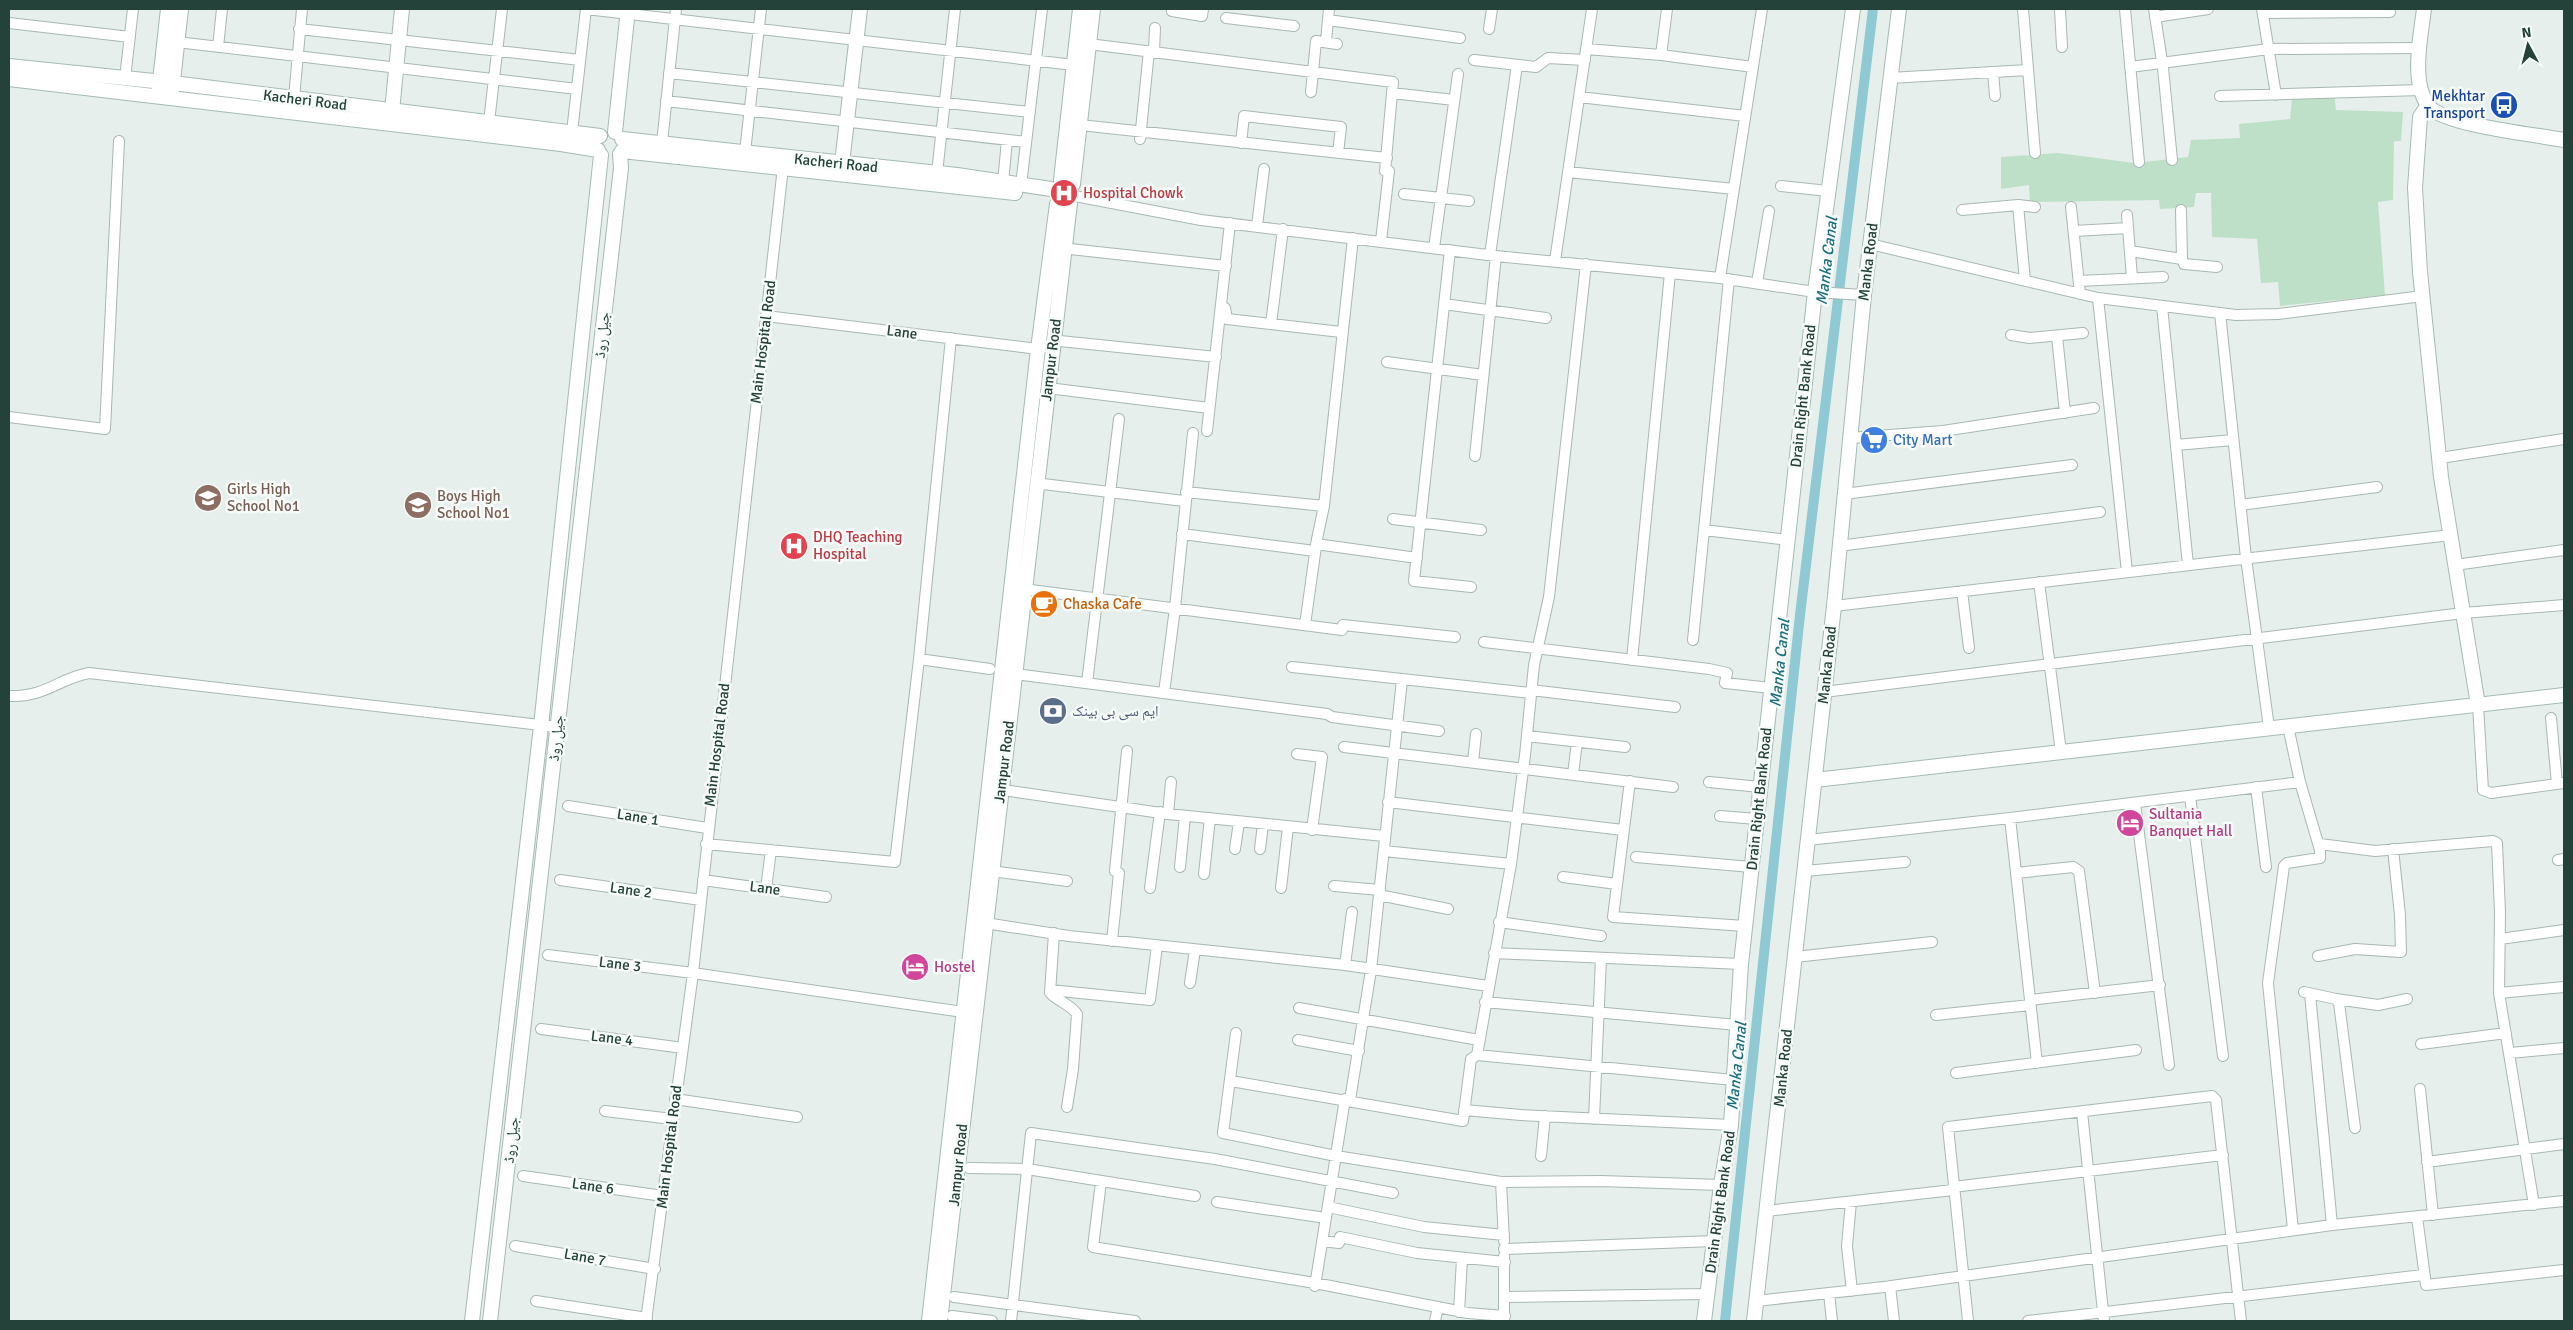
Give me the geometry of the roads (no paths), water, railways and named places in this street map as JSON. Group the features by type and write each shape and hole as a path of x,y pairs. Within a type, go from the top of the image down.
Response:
{"main road":[{"path":"165,97 168,9"},
{"path":"166,82 177,42 181,9"},
{"path":"392,111 402,9"},
{"path":"842,163 860,9"},
{"name":"Jampur Road","path":"946,1318 985,924 1053,342 1062,193 1080,9"},
{"name":"Jampur Road","path":"929,1321 1038,349 1062,193 1080,125 1093,9"},
{"name":"Drain Right Bank Road","path":"1704,1321 1720,1185 1731,1125 1741,964 1815,292 1853,9"},
{"name":"Manka Road","path":"1754,1321 1834,606 1864,295 1899,9"},
{"path":"2424,9 2420,48 2421,90 2428,105 2433,110 2465,122 2564,140"},
{"name":"جیل روڈ","path":"490,1321 620,168 619,144 628,11"},
{"name":"Kacheri Road","path":"9,66 166,82 600,136"},
{"name":"Kacheri Road","path":"9,79 561,144 600,153 609,158 619,144"},
{"path":"2428,105 2420,118 2415,188 2423,296 2440,458 2478,705"},
{"path":"600,136 607,132 619,144"},
{"name":"جیل روڈ","path":"472,1321 541,726 600,153 597,141 600,136"},
{"name":"Kacheri Road","path":"619,144 662,143 937,173 1062,193"},
{"name":"Kacheri Road","path":"619,144 783,167 1062,193"},
{"path":"1815,780 2564,695"}],"street":[{"path":"126,78 133,9"},
{"path":"218,47 222,9"},
{"path":"294,98 296,56 302,9"},
{"path":"489,122 502,9"},
{"path":"572,132 586,9 675,14 759,29 1074,66"},
{"path":"745,152 761,9"},
{"path":"937,173 955,9"},
{"path":"1021,185 1042,9"},
{"path":"1172,9 1172,11 1202,16 1203,9"},
{"path":"1243,20 1244,9"},
{"path":"1326,42 1329,9"},
{"path":"1489,30 1492,9"},
{"path":"1554,260 1592,9"},
{"path":"1661,55 1667,9"},
{"path":"1693,640 1734,189 1762,9"},
{"path":"2023,9 2035,153"},
{"path":"2060,9 2062,47"},
{"path":"2125,9 2139,162"},
{"path":"2172,160 2155,13 2208,9"},
{"path":"2276,95 2263,11 2390,12"},
{"path":"662,143 675,14"},
{"path":"1226,18 1294,26"},
{"path":"1328,20 1460,38"},
{"path":"9,22 130,37"},
{"path":"1141,136 1155,28"},
{"path":"299,29 580,60"},
{"path":"1312,92 1316,41 1336,44"},
{"path":"177,42 577,89"},
{"path":"1089,44 1392,82 1385,171 1389,171 1381,241"},
{"path":"2130,67 2269,48 2420,48"},
{"path":"1474,60 1536,67 1548,58 1586,55 1661,55 1753,66"},
{"path":"1475,456 1490,312 1493,255 1517,65"},
{"path":"1890,78 2028,70"},
{"path":"1993,72 1995,96"},
{"path":"669,73 1030,112"},
{"path":"1434,248 1458,74"},
{"path":"2220,96 2421,90"},
{"path":"1392,93 1454,100"},
{"path":"1579,97 1745,116"},
{"path":"666,101 1026,142"},
{"path":"1241,143 1244,116 1341,127 1338,153"},
{"path":"1080,125 1141,136 1241,143 1387,158"},
{"path":"1003,183 1007,140"},
{"path":"9,417 105,429 119,141"},
{"name":"Main Hospital Road","path":"647,1320 693,973 707,828 783,167"},
{"path":"1257,226 1264,169"},
{"path":"1568,172 1734,189"},
{"path":"1781,186 1828,191"},
{"path":"1062,193 1201,220 1493,255 1725,278 1815,292 1864,295"},
{"path":"1404,194 1469,201"},
{"path":"2018,205 2025,280"},
{"path":"1962,210 2018,205 2035,206"},
{"path":"2071,206 2080,294"},
{"path":"2181,210 2182,259 2184,264 2216,267"},
{"path":"1757,283 1769,211"},
{"path":"2127,215 2132,278"},
{"path":"1206,431 1230,222"},
{"path":"2074,231 2128,228"},
{"path":"1271,324 1283,229"},
{"path":"1305,625 1324,506 1353,238"},
{"path":"1870,244 2098,298 2236,315 2278,314 2423,296"},
{"path":"1070,249 1226,266"},
{"path":"1450,250 1414,580 1471,587"},
{"path":"2130,251 2182,259"},
{"path":"1231,1081 1463,1120 1472,1059 1477,1055 1499,922 1511,864 1537,649 1549,597 1586,264"},
{"path":"1632,660 1670,273"},
{"path":"2079,281 2163,277"},
{"path":"2098,298 2127,572"},
{"path":"1222,302 1227,313 1227,319 1342,332"},
{"path":"1444,304 1490,312 1546,318"},
{"path":"2162,306 2188,565"},
{"path":"2220,313 2246,558 2269,728"},
{"name":"Lane","path":"766,316 1038,349"},
{"path":"2011,335 2030,338 2083,333"},
{"path":"2056,336 2065,413"},
{"path":"706,844 895,862 919,659 951,338"},
{"path":"1038,349 1053,342 1216,357"},
{"path":"1387,362 1483,375"},
{"path":"1048,388 1209,408"},
{"path":"1850,438 1942,431 2094,408"},
{"path":"1087,683 1119,419"},
{"path":"1164,693 1175,608 1185,496 1193,433"},
{"path":"2440,458 2564,439"},
{"path":"2176,445 2234,440"},
{"path":"1844,494 2072,465"},
{"path":"1043,484 1110,493 1185,496 1324,506"},
{"path":"2240,505 2377,487"},
{"path":"1839,546 2100,512"},
{"path":"1392,519 1482,530"},
{"path":"1704,530 1788,540"},
{"path":"1182,534 1417,558"},
{"path":"1834,606 2451,534"},
{"path":"2455,565 2564,550"},
{"path":"2039,582 2061,752"},
{"path":"1031,590 1342,630 1343,625 1455,637"},
{"path":"1962,591 1969,648"},
{"path":"1824,692 2463,612 2564,605"},
{"path":"1484,642 1727,673 1725,683 1771,688"},
{"path":"919,659 990,669"},
{"path":"1292,667 1402,680 1675,707"},
{"path":"9,696 40,693 74,676 98,673 558,727"},
{"path":"1022,675 1327,714 1332,717 1439,731"},
{"path":"1315,1284 1336,1156 1364,1020 1380,892 1384,836 1402,680"},
{"path":"2478,705 2484,790 2491,793 2561,783 2551,718"},
{"path":"2288,726 2300,782 2320,844 2320,858 2287,863 2284,866 2268,983 2293,1230"},
{"path":"1473,762 1476,734"},
{"path":"1527,736 1625,748"},
{"path":"1573,774 1577,742"},
{"path":"1344,747 1393,754 1523,767 1674,788"},
{"path":"1112,941 1120,872 1115,871 1127,751"},
{"path":"1297,754 1322,756 1312,830"},
{"path":"1630,781 1613,918 1745,926"},
{"path":"1150,888 1171,782"},
{"path":"1709,782 1760,787"},
{"path":"1808,840 2010,818 2300,782"},
{"path":"2256,787 2266,867"},
{"path":"1010,791 1186,816 1384,836"},
{"path":"2190,796 2223,1056"},
{"path":"1388,802 1623,830"},
{"path":"2135,802 2169,1065"},
{"name":"Lane 1","path":"568,806 707,828"},
{"path":"1180,867 1186,816"},
{"path":"1720,816 1757,819"},
{"path":"1204,874 1210,818"},
{"path":"2010,818 2037,1063"},
{"path":"1235,849 1239,822"},
{"path":"1260,849 1263,824"},
{"path":"1281,888 1288,827"},
{"path":"2320,844 2375,851 2493,841 2497,843 2500,939 2499,993 2534,1205"},
{"path":"2318,956 2355,949 2401,952 2400,915 2393,849"},
{"path":"766,889 771,850"},
{"path":"1384,851 1511,864"},
{"path":"1636,857 1751,867"},
{"path":"1805,872 1905,862"},
{"path":"2016,873 2073,867 2080,871 2094,993"},
{"path":"991,871 1067,881"},
{"path":"1563,877 1617,884"},
{"name":"Lane 2","path":"560,880 701,900"},
{"name":"Lane","path":"703,880 826,896"},
{"path":"1334,886 1380,892 1448,909"},
{"path":"1345,965 1352,912"},
{"path":"1499,922 1601,936"},
{"path":"985,924 1112,941 1345,965 1488,986"},
{"path":"2500,939 2564,930"},
{"path":"1054,933 1050,990 1057,999 1068,1004 1077,1014 1073,1069 1067,1107"},
{"path":"1795,956 1932,942"},
{"path":"1050,990 1150,1000 1157,946"},
{"path":"1190,982 1195,950"},
{"path":"1494,953 1741,964"},
{"name":"Lane 3","path":"548,955 693,973 963,1012"},
{"path":"1594,1119 1601,958"},
{"path":"1936,1015 2160,985"},
{"path":"2499,993 2564,987"},
{"path":"2332,1225 2307,993 2378,1005 2407,999"},
{"path":"2336,999 2340,1002 2354,1128"},
{"path":"1485,1002 1737,1025"},
{"path":"1299,1008 1479,1040"},
{"name":"Lane 4","path":"540,1029 683,1048"},
{"path":"2421,1044 2506,1032"},
{"path":"1236,1034 1223,1133 1336,1156 1501,1182 1602,1181 1720,1185"},
{"path":"1298,1040 1359,1051"},
{"path":"2510,1053 2564,1048"},
{"path":"1956,1073 2136,1050"},
{"path":"1477,1055 1733,1080"},
{"path":"2420,1089 2432,1215"},
{"path":"1968,1321 1948,1127 2212,1096 2216,1100 2241,1321"},
{"path":"675,1099 797,1117"},
{"path":"1464,1110 1594,1119 1680,1121 1731,1125"},
{"path":"605,1111 672,1120"},
{"path":"2082,1112 2104,1316"},
{"path":"1541,1156 1545,1116"},
{"path":"1011,1321 1032,1133 1215,1159 1393,1192"},
{"path":"2427,1162 2564,1144"},
{"path":"1766,1211 2223,1155"},
{"path":"969,1168 1027,1169 1195,1196"},
{"name":"Lane 6","path":"524,1176 663,1196"},
{"path":"1101,1182 1093,1247 1315,1284 1459,1312 1504,1318 1505,1262 1501,1182"},
{"path":"1756,1301 1890,1286 2332,1225 2564,1201"},
{"path":"1217,1202 1326,1218"},
{"path":"1851,1202 1847,1246 1852,1291"},
{"path":"1328,1207 1424,1227 1504,1235"},
{"path":"2417,1217 2424,1282 2429,1285 2564,1270"},
{"path":"1322,1241 1339,1243 1340,1237 1462,1259 1505,1262"},
{"path":"1504,1248 1714,1240"},
{"name":"Lane 7","path":"515,1246 655,1269"},
{"path":"1459,1312 1462,1259"},
{"path":"2028,1321 2104,1316 2238,1296 2424,1275"},
{"path":"1890,1286 1894,1321"},
{"path":"1829,1293 1832,1321"},
{"path":"1505,1297 1708,1294"},
{"path":"954,1297 1135,1321"},
{"path":"536,1301 647,1320"},
{"path":"1435,1321 1438,1307"},
{"path":"946,1318 992,1321"}],"waterway":[{"name":"Manka Canal","path":"1725,1321 1800,615 1873,9"}],"place":[{"name":"Mekhtar Transport","path":"2504,105"},
{"name":"Hospital Chowk","path":"1064,193"},
{"name":"City Mart","path":"1874,440"},
{"name":"Girls High School No1","path":"208,498"},
{"name":"Boys High School No1","path":"418,505"},
{"name":"DHQ Teaching Hospital","path":"794,546"},
{"name":"Chaska Cafe","path":"1044,604"},
{"name":"ایم سی بی بینک","path":"1053,711"},
{"name":"Sultania Banquet Hall","path":"2130,823"},
{"name":"Hostel","path":"915,967"}]}
